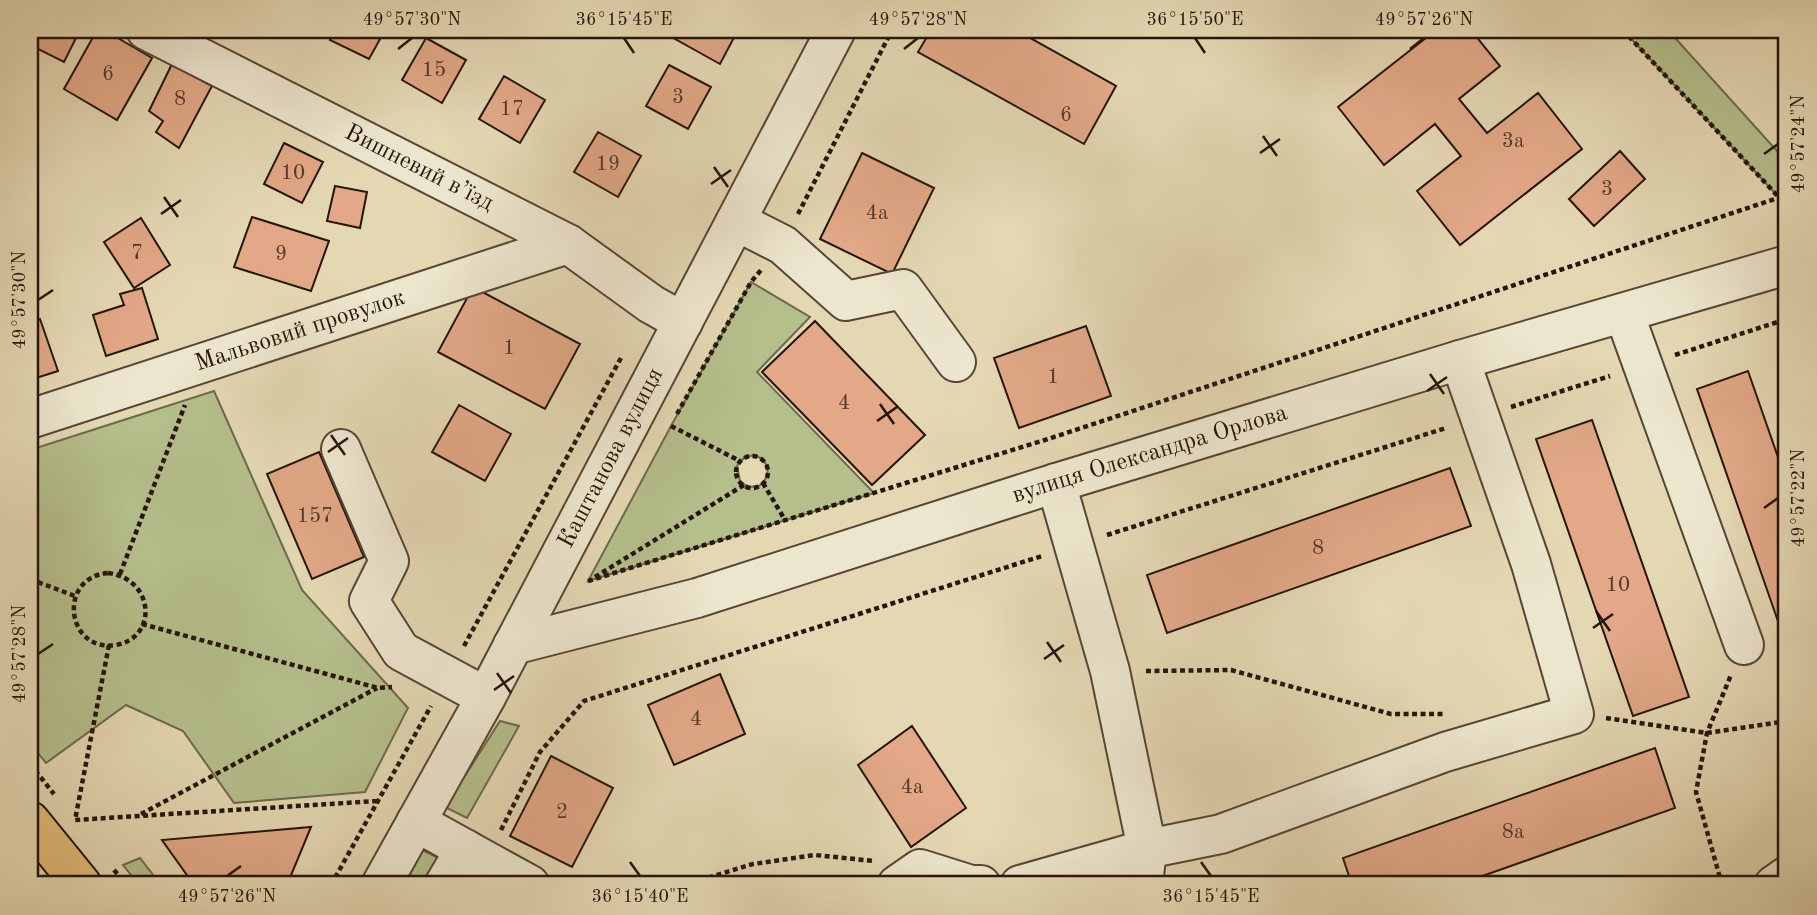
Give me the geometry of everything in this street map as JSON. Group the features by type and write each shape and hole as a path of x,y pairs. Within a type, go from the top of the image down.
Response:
{"main road":[{"path":"30,821 82,885"}],"street":[{"name":"Вишневий в’їзд","path":"146,30 568,244 651,304 683,322"},
{"name":"Каштанова вулиця","path":"381,885 486,697 836,30"},
{"path":"736,221 783,245 846,301 903,289 956,362"},
{"name":"Мальвовий провулок","path":"30,419 200,366 568,244"},
{"name":"вулиця Олександра Орлова","path":"513,645 697,598 1056,483 1460,360 1787,265"},
{"path":"1624,313 1744,645"},
{"path":"1020,885 1145,867 1221,834 1445,752 1574,714 1531,564 1460,360"},
{"path":"341,449 389,561 369,601 401,651 446,679 486,697"},
{"path":"1056,483 1110,671 1145,867"},
{"path":"416,822 530,885"},
{"path":"444,885 465,849"},
{"path":"909,877 981,885"}],"path":[{"path":"740,461 736,472 744,485 754,488 763,483 768,475 764,460 754,456 740,461 671,426 751,282 783,245 892,30"},
{"path":"1623,30 1787,206"},
{"path":"744,485 588,581 1045,440 1787,195"},
{"path":"331,885 626,349"},
{"path":"120,574 200,366"},
{"path":"763,483 785,520"},
{"path":"94,574 120,574 131,580 139,589 145,600 146,612 135,634 125,642 101,645 80,632 73,609 75,596 94,574"},
{"path":"30,579 75,596"},
{"path":"142,624 378,688"},
{"path":"109,645 75,820 378,801"},
{"path":"1722,885 1696,792 1707,733 1744,645"},
{"path":"1110,671 1231,670 1391,714 1456,714"},
{"path":"137,816 378,688 446,679"},
{"path":"1574,714 1707,733 1787,720"},
{"path":"684,885 753,864 815,855 909,877"}],"green space":[{"path":"1623,30 1668,30 1778,152 1787,169 1787,206"},
{"path":"751,282 810,317 757,372 874,493 588,581","holes":["754,455 766,465 766,478 759,486 748,487 740,481 737,466 744,458"]},
{"path":"214,391 302,590 408,708 365,792 234,803 183,731 126,705 46,763 30,743 30,450"},
{"path":"500,721 519,726 467,818 445,807"},
{"path":"416,847 445,861 432,885 395,885"},
{"path":"140,858 161,885 139,885 123,865"},
{"path":"788,876 878,880 871,885 763,885"}],"building":[{"path":"35,30 80,30 64,62 30,45"},
{"path":"97,30 104,30 152,58 117,120 64,89"},
{"path":"335,30 385,30 369,59 330,40"},
{"path":"659,30 738,30 720,64"},
{"path":"931,30 1016,30 1116,86 1084,144 918,52"},
{"path":"1436,30 1471,30 1500,66 1459,99 1487,133 1538,93 1582,149 1460,245 1417,191 1461,156 1435,124 1384,165 1338,107"},
{"path":"426,38 466,60 442,103 402,80"},
{"path":"172,64 212,86 179,148 156,132 163,121 149,111"},
{"path":"669,65 711,87 688,129 646,106"},
{"path":"504,76 545,100 520,143 479,119"},
{"path":"598,132 641,156 618,197 574,172"},
{"path":"284,143 323,162 302,203 264,184"},
{"path":"1620,151 1645,179 1594,226 1569,199"},
{"path":"862,153 934,188 892,274 820,239"},
{"path":"335,186 367,192 360,228 327,221"},
{"path":"252,217 329,241 311,291 234,267"},
{"path":"141,218 170,265 134,288 104,242"},
{"path":"473,287 580,344 545,409 438,352"},
{"path":"142,288 158,339 106,356 93,315 124,305 120,294"},
{"path":"40,319 58,371 30,380 30,323"},
{"path":"815,321 925,435 872,485 762,372"},
{"path":"1086,326 1111,396 1019,428 994,358"},
{"path":"1748,371 1787,483 1787,647 1697,389"},
{"path":"459,405 511,434 485,481 432,452"},
{"path":"1592,420 1689,697 1633,716 1536,439"},
{"path":"319,452 364,557 312,579 267,474"},
{"path":"1450,468 1471,526 1167,633 1147,575"},
{"path":"720,674 745,734 674,765 648,705"},
{"path":"912,726 966,808 911,847 858,765"},
{"path":"1655,748 1675,808 1457,885 1352,885 1343,858"},
{"path":"551,756 613,788 572,867 510,836"},
{"path":"311,827 287,885 194,885 162,840"}]}
